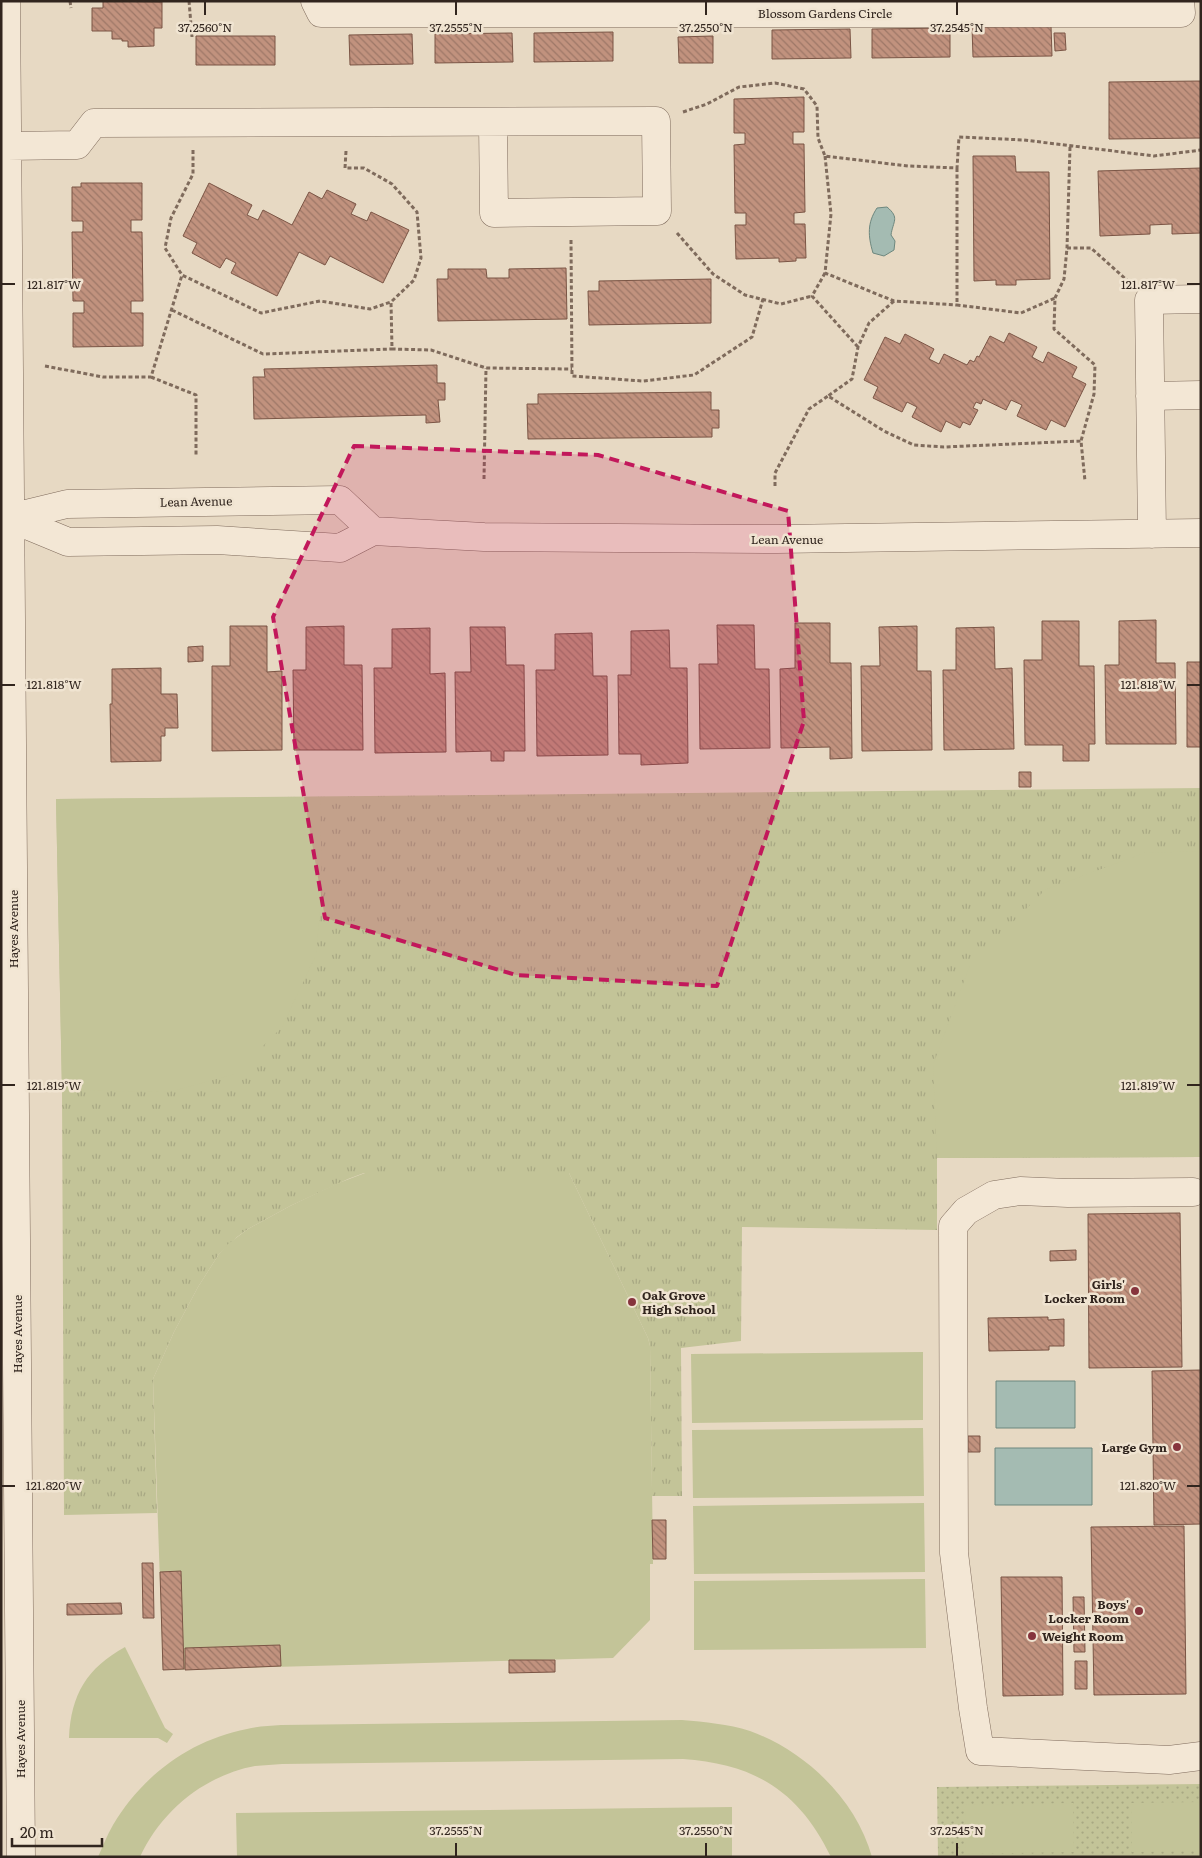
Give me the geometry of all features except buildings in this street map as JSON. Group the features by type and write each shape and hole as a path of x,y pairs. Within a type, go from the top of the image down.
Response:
{"street":[{"name":"Hayes Avenue","path":"6,1 10,1618 21,1857"},
{"name":"Blossom Gardens Circle","path":"315,1 321,13 1180,13 1180,1"},
{"path":"7,146 77,145 94,123 656,121 657,211 494,213 493,122"},
{"path":"1152,534 1149,300 1201,299"},
{"path":"1150,396 1201,395"},
{"name":"Lean Avenue","path":"6,519 67,504 340,500 372,530 484,537 778,539 1201,533"},
{"path":"6,519 68,542 217,540 340,548 372,530"},
{"path":"1192,1192 1068,1193 1020,1191 994,1195 966,1211 954,1226 954,1553 972,1708 980,1751 1170,1760 1201,1756"}],"path":[{"path":"70,1 71,8"},
{"path":"189,1 192,36"},
{"path":"656,121 707,104 739,87 774,83 804,89 817,106 818,138 825,156 831,214 825,272 812,296 781,304 746,294 713,274 657,211"},
{"path":"193,123 193,174 170,218 164,248 182,275 261,313 320,301 370,309 391,302 414,280 421,258 417,212 392,184 364,168 346,168 346,122"},
{"path":"957,305 960,137 1024,140 1154,156 1201,150"},
{"path":"1070,147 1067,248 1064,279 1055,298 1054,329 1095,365 1094,394 1081,441 1085,481"},
{"path":"825,156 908,166 958,168"},
{"path":"570,212 572,376 643,382 694,375 752,337 764,299"},
{"path":"1067,248 1091,248 1149,300"},
{"path":"825,272 894,301 957,305 1021,313 1055,298"},
{"path":"150,378 182,275"},
{"path":"812,296 858,347"},
{"path":"775,486 775,473 809,409 852,379 858,347 869,323 894,301"},
{"path":"391,302 392,349"},
{"path":"172,310 263,354 392,349 431,350 486,368 572,369"},
{"path":"45,366 103,377 150,378 196,395 196,456"},
{"path":"484,479 486,368"},
{"path":"828,396 884,431 914,445 944,447 1081,441"}],"highlighted area":[{"path":"354,446 598,455 788,511 804,721 717,986 516,975 325,918 273,617"}],"green space":[{"path":"1201,788 1201,1157 937,1158 937,1230 742,1227 741,1341 681,1348 682,1496 652,1496 650,1346 648,1338 569,1173 364,1173 290,1206 248,1229 219,1254 198,1287 174,1332 153,1379 157,1513 64,1515 62,1090 56,799"},
{"path":"320,797 322,889 316,955 282,1027 235,1074 169,1092 62,1090 56,799"},
{"path":"1201,851 1201,1157 937,1158 933,1065 970,965 1045,890 1144,853"},
{"path":"365,1173 569,1173 648,1338 650,1346 653,1564 650,1564 650,1620 613,1658 163,1670 153,1379 174,1332 198,1287 219,1254 228,1244 248,1229 290,1206 336,1184"},
{"path":"923,1352 923,1420 692,1423 691,1354"},
{"path":"923,1428 924,1496 693,1498 692,1430"},
{"path":"924,1503 925,1572 694,1574 693,1506"},
{"path":"925,1579 926,1648 694,1650 694,1581"},
{"path":"125,1647 165,1728 173,1734 167,1743 158,1738 69,1738 73,1708 84,1684 100,1664"},
{"path":"682,1720 750,1731 790,1751 809,1764 841,1797 854,1816 872,1857 831,1857 818,1834 804,1815 789,1798 772,1785 732,1767 683,1759 282,1764 255,1766 219,1778 187,1798 172,1810 160,1825 140,1857 98,1857 111,1829 125,1807 153,1776 187,1751 226,1734 251,1728 281,1725"},
{"path":"1201,1784 1201,1857 938,1857 937,1787"},
{"path":"1201,1802 1201,1851 1132,1852 1131,1803"},
{"path":"1073,1803 1074,1852 966,1854 965,1805"},
{"path":"732,1807 732,1857 237,1857 236,1813"}],"shaded area":[{"path":"887,207 895,217 891,235 895,241 894,250 884,256 873,253 869,230 871,219 877,208"},
{"path":"996,1381 1075,1381 1075,1428 996,1428"},
{"path":"995,1448 1092,1448 1092,1505 995,1505"}],"place":[{"name":"Girls' Locker Room","path":"1135,1291"},
{"name":"Oak Grove High School","path":"632,1302"},
{"name":"Large Gym","path":"1177,1447"},
{"name":"Boys' Locker Room","path":"1139,1611"},
{"name":"Weight Room","path":"1032,1636"}]}
